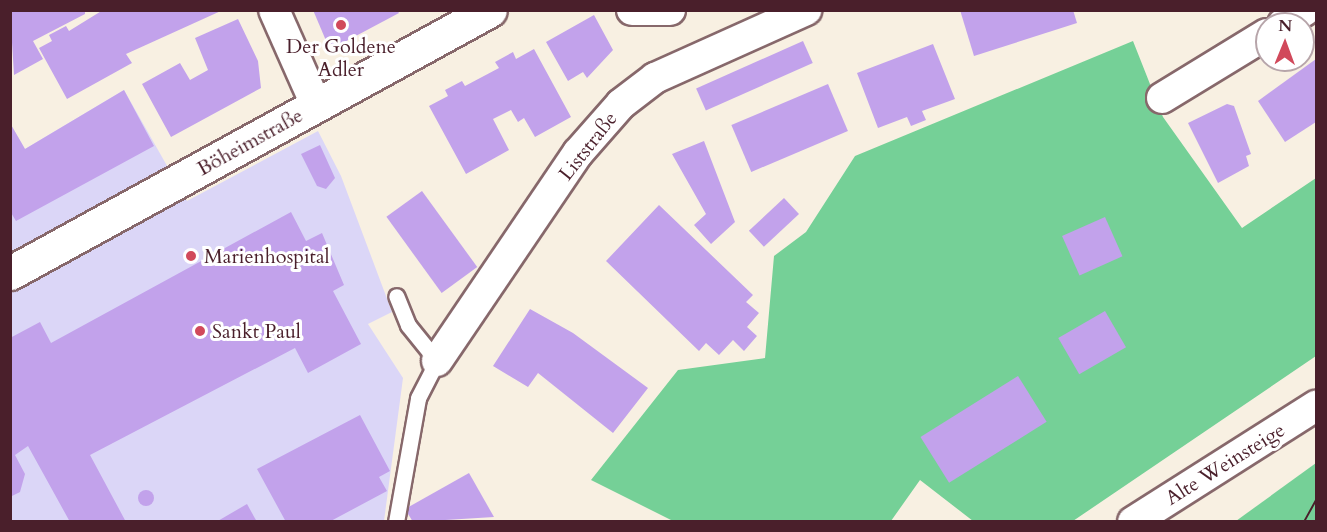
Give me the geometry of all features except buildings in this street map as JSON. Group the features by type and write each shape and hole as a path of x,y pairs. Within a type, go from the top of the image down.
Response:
{"street":[{"path":"274,10 316,105"},
{"name":"Böheimstraße","path":"10,273 490,10"},
{"path":"632,10 670,10"},
{"name":"Liststraße","path":"437,361 578,153 621,104 655,78 806,10"},
{"path":"1162,98 1255,41"},
{"name":"Alte Weinsteige","path":"1132,522 1317,406"}],"lane":[{"path":"396,296 408,325 437,361 418,398 396,522"}],"shaded area":[{"name":"Marienhospital","path":"124,90 187,201 318,131 341,176 392,312 368,324 403,378 384,521 11,521 10,123 25,149"}],"green space":[{"path":"1133,41 1163,117 1242,228 1316,178 1316,356 1073,521 973,521 920,480 891,521 673,521 591,480 678,370 765,358 774,256 806,232 855,156"},
{"path":"1316,463 1316,521 1236,521"}],"tram line":[{"path":"1304,522 1316,500"}],"place":[{"name":"Der Goldene Adler","path":"341,25"},
{"name":"Marienhospital","path":"191,256"},
{"name":"Sankt Paul","path":"200,331"}]}
